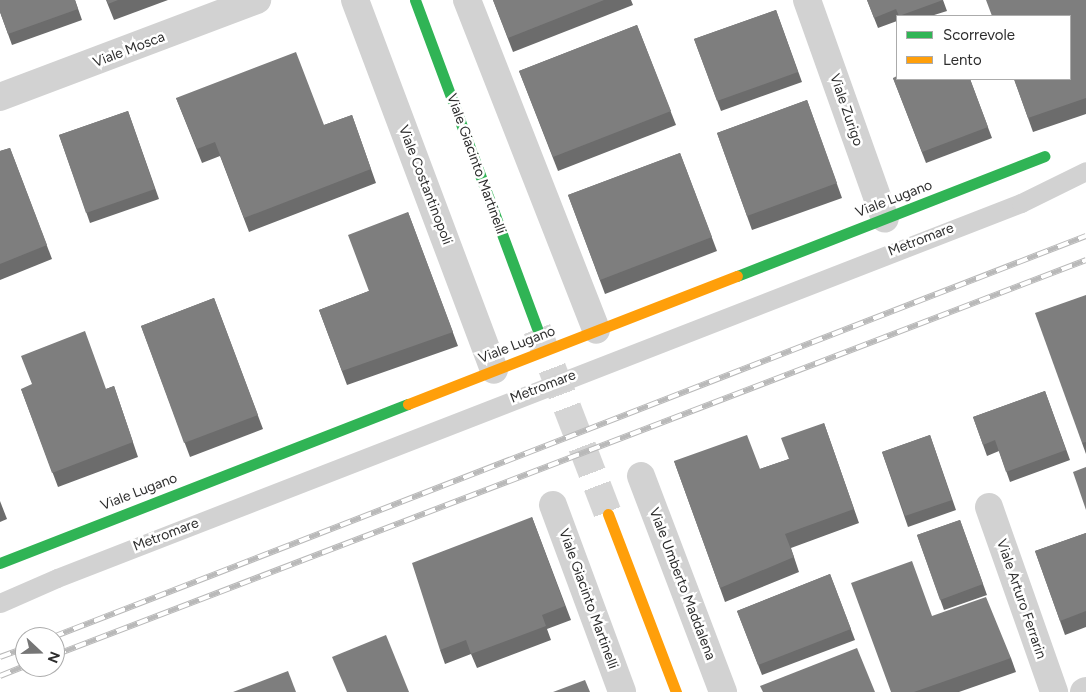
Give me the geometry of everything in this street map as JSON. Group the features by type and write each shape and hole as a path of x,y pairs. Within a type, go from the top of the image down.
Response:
{"street":[{"name":"Viale Mosca","path":"0,97 257,0"},
{"name":"Viale Costantinopoli","path":"355,0 494,370"},
{"name":"Viale Giacinto Martinelli","path":"415,0 537,328"},
{"path":"467,0 596,330"},
{"name":"Viale Zurigo","path":"807,0 884,220"},
{"name":"Viale Lugano","path":"0,563 596,330 884,220 1044,156"},
{"name":"Viale Umberto Maddalena","path":"642,476 723,692"},
{"name":"Viale Giacinto Martinelli","path":"553,505 622,692"},
{"name":"Viale Arturo Ferrarin","path":"989,507 1054,692"},
{"path":"608,514 676,692"}],"lane":[{"name":"Metromare","path":"0,603 104,559 1021,203 1086,171"}],"building":[{"path":"0,0 75,0 78,9 8,34 0,12"},
{"path":"107,0 118,0 108,4"},
{"path":"493,0 604,0 508,38"},
{"path":"867,0 943,0 902,15 899,15 896,9 874,18"},
{"path":"986,0 1086,0 1086,98 1028,118 1014,80 1071,80 1071,15 992,15"},
{"path":"776,10 798,72 717,101 694,39"},
{"path":"637,25 671,111 553,157 519,71"},
{"path":"296,52 324,125 352,115 371,169 244,218 215,142 197,149 176,98"},
{"path":"896,76 896,80 970,80 988,127 922,152 893,78"},
{"path":"807,100 837,183 747,216 717,133"},
{"path":"128,111 155,189 86,213 59,135"},
{"path":"10,148 47,245 0,264 0,151"},
{"path":"680,153 712,237 600,280 568,195"},
{"path":"408,212 453,332 342,371 319,310 369,291 348,235"},
{"path":"1086,295 1086,442 1082,443 1035,313"},
{"path":"214,298 258,415 184,443 141,326"},
{"path":"85,331 106,389 114,386 133,442 52,473 21,389 32,384 21,356"},
{"path":"1045,391 1066,450 1006,472 995,440 983,445 973,417"},
{"path":"824,423 854,509 785,534 794,557 720,588 674,461 747,435 760,469 789,459 781,438"},
{"path":"930,435 952,500 905,516 882,452"},
{"path":"1086,467 1086,510 1073,472"},
{"path":"532,517 565,606 542,615 546,626 471,654 466,640 440,650 412,563"},
{"path":"960,520 983,584 940,600 917,535"},
{"path":"1086,533 1086,611 1060,621 1035,551"},
{"path":"912,561 932,616 986,597 1011,658 914,692 891,692 851,583"},
{"path":"830,574 851,629 758,665 737,611"},
{"path":"386,635 409,692 347,692 332,657"},
{"path":"857,648 875,692 763,692 760,686"},
{"path":"288,671 296,692 233,692"},
{"path":"585,680 590,692 553,692"}],"tunnel":[{"path":"537,329 608,514"}],"railway":[{"path":"65,632 1086,236"},
{"path":"65,651 1086,260"},
{"path":"0,657 15,652"},
{"path":"0,676 15,670"}],"traffic: fast":[{"path":"415,0 537,328"},
{"path":"737,276 1044,156"},
{"path":"0,563 408,404"}],"traffic: slow":[{"path":"408,404 737,276"},
{"path":"608,514 676,692"}]}
